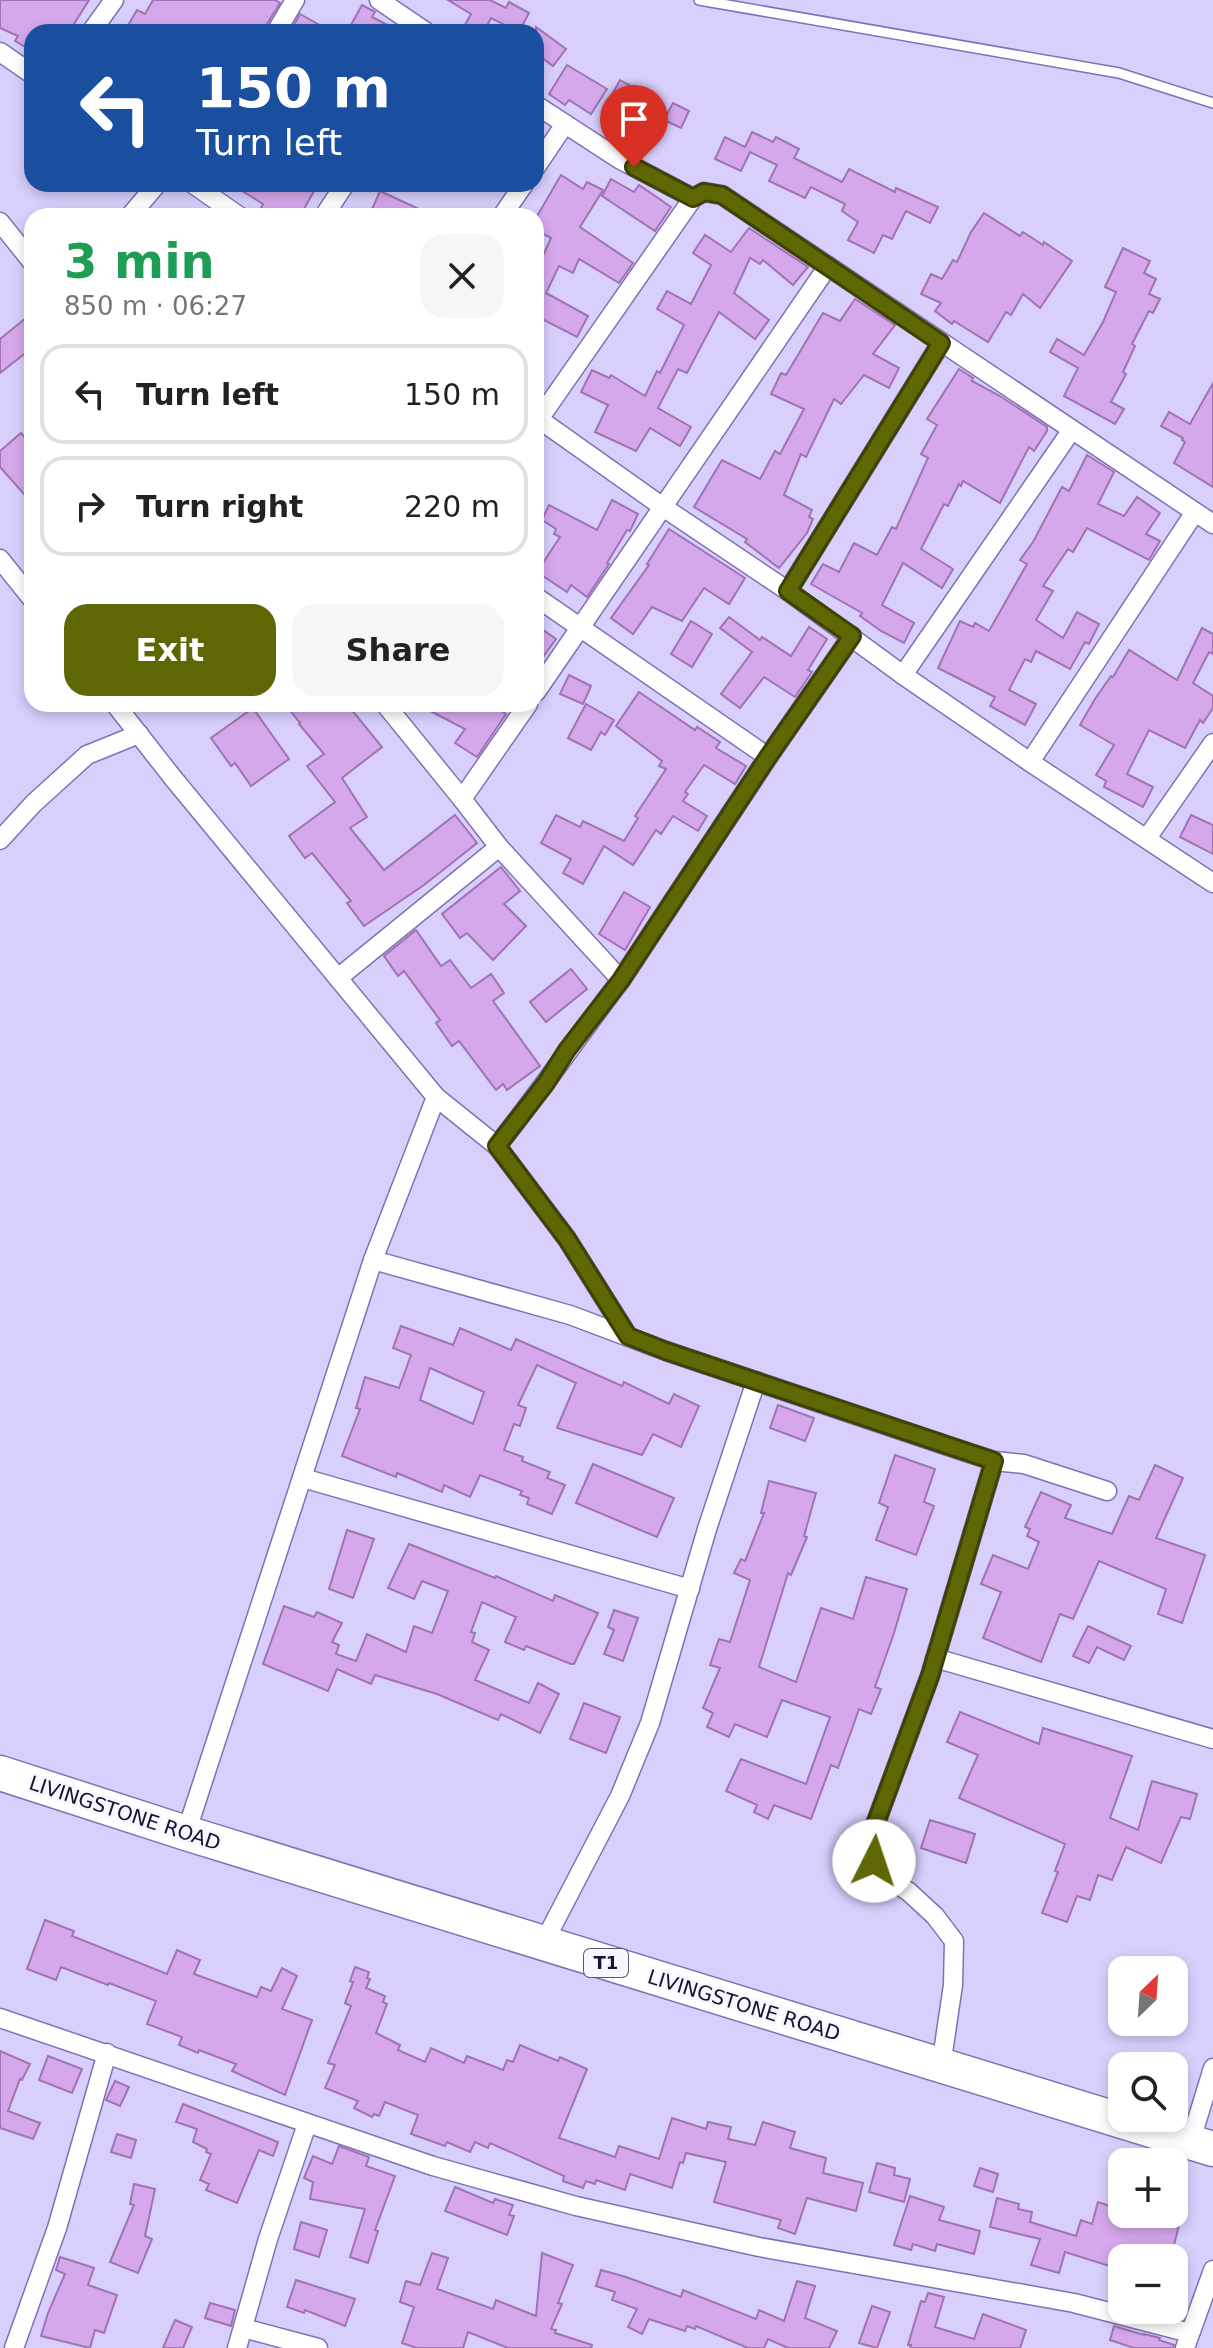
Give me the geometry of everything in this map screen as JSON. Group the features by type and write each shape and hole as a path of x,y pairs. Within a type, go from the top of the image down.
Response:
{"highway":[{"name":"LIVINGSTONE ROAD","path":"0,1773 1202,2146"}],"street":[{"path":"97,24 114,0"},
{"path":"281,24 295,0"},
{"path":"379,0 414,24"},
{"path":"0,52 24,68"},
{"path":"544,110 619,159 693,198"},
{"path":"544,155 565,124"},
{"path":"137,208 150,192"},
{"path":"204,192 228,208"},
{"path":"544,408 693,198 704,192 722,195 1213,524"},
{"path":"0,222 24,252"},
{"path":"544,680 828,266"},
{"path":"788,591 941,343"},
{"path":"544,423 788,591 903,675 1213,883"},
{"path":"903,675 1071,431"},
{"path":"1030,762 1195,512"},
{"path":"0,559 24,589"},
{"path":"544,603 768,757"},
{"path":"497,1146 621,980 852,636"},
{"path":"121,712 436,1097 497,1146 567,1239 628,1336"},
{"path":"391,712 499,847 621,980"},
{"path":"462,799 522,712"},
{"path":"0,840 34,803 87,755 139,734"},
{"path":"1147,838 1213,743"},
{"path":"338,978 499,847"},
{"path":"186,1833 373,1260 436,1097"},
{"path":"373,1260 570,1315 666,1351 994,1461 1024,1464 1107,1491"},
{"path":"543,1944 625,1784 650,1723 707,1529 756,1381"},
{"path":"941,2066 953,1985 954,1941 935,1916 909,1892 882,1874 874,1861 872,1849 875,1825 935,1658 994,1461"},
{"path":"303,1478 690,1589"},
{"path":"935,1658 1213,1739"},
{"path":"0,2018 433,2166 576,2206 759,2247 1074,2303 1188,2340 1213,2270"},
{"path":"14,2348 57,2228 107,2053"},
{"path":"1202,2146 1213,2068"},
{"path":"237,2348 268,2239 307,2124"},
{"path":"243,2328 318,2348"}],"lane":[{"path":"699,0 1119,73 1213,103"}],"building":[{"path":"0,0 89,0 74,24 24,24 24,46 15,41 18,36 0,28"},
{"path":"153,0 275,0 280,3 267,24 129,24 137,10 145,14"},
{"path":"448,0 490,0 506,8 509,2 529,13 523,24 503,24 491,18 488,24 465,24 471,14"},
{"path":"362,5 375,12 372,17 386,24 351,24"},
{"path":"300,14 318,24 294,24"},
{"path":"544,33 566,49 553,66 544,59"},
{"path":"567,65 607,89 591,114 569,100 565,105 549,94"},
{"path":"620,80 636,89 626,107 610,98"},
{"path":"673,103 689,111 681,128 664,120"},
{"path":"752,132 773,142 776,137 799,149 794,158 842,182 849,169 895,192 896,188 938,207 930,223 906,211 892,239 883,235 874,253 848,240 858,222 842,211 845,204 811,187 805,198 769,181 777,165 750,152 741,171 715,159 725,137 745,147"},
{"path":"561,175 583,189 587,182 603,190 580,227 633,263 619,283 579,259 573,273 559,266 546,293 588,316 577,337 544,320 544,253 551,238 544,234 542,208"},
{"path":"611,179 634,192 639,185 671,207 655,231 602,196"},
{"path":"244,192 314,192 304,208 261,208 263,204"},
{"path":"382,192 417,208 373,208"},
{"path":"984,213 1020,236 1023,232 1043,245 1044,242 1072,261 1040,308 1023,294 1011,315 1006,312 988,342 954,321 952,324 935,311 941,303 921,294 931,274 942,279 953,260 957,262"},
{"path":"749,228 808,267 793,285 763,260 760,264 750,258 734,293 769,320 755,339 719,312 687,373 678,369 658,408 691,427 680,446 650,428 636,451 595,432 608,405 581,392 592,370 609,378 611,375 645,396 684,325 657,309 667,291 691,304 711,265 693,253 705,235 731,252"},
{"path":"1123,248 1150,261 1144,273 1156,279 1149,294 1160,299 1153,313 1149,311 1132,344 1135,346 1123,372 1126,374 1111,402 1124,409 1115,424 1064,396 1078,368 1050,352 1057,339 1084,355 1116,292 1105,287"},
{"path":"855,299 895,325 873,354 899,368 889,388 864,375 841,404 834,399 806,457 801,454 784,495 812,510 809,517 813,519 807,533 779,568 745,542 747,539 694,507 722,460 760,479 775,451 780,454 804,409 771,394 781,373 786,375 823,313 840,321"},
{"path":"24,320 24,354 0,373 0,339"},
{"path":"959,369 973,378 972,381 1047,427 1047,431 1034,451 1029,447 1000,503 963,481 948,506 944,504 921,549 953,569 942,588 903,563 882,605 914,623 904,643 860,616 862,613 811,584 823,564 839,572 854,543 877,555 892,527 896,529 928,458 921,454 937,425 927,419"},
{"path":"1213,383 1213,487 1174,463 1185,442 1161,426 1169,412 1190,424"},
{"path":"21,433 24,437 24,494 0,467 0,451"},
{"path":"1087,455 1114,472 1098,504 1124,516 1137,497 1160,513 1146,534 1160,541 1149,560 1087,528 1073,552 1068,549 1043,586 1053,591 1036,620 1063,638 1077,612 1099,624 1089,644 1085,642 1070,669 1036,651 1031,662 1025,659 1009,690 1036,704 1025,725 990,706 995,697 938,668 960,621 973,627 975,623 989,631 1027,564 1020,560 1062,487 1069,491"},
{"path":"612,500 638,514 587,597 571,585 567,592 544,577 544,561 560,537 554,534 556,529 544,521 549,505 597,530"},
{"path":"669,529 745,578 729,604 704,588 682,621 652,607 633,634 611,618 649,565"},
{"path":"729,617 760,640 762,637 791,656 809,627 827,639 808,670 812,672 795,697 764,677 740,708 721,694 752,652 720,628"},
{"path":"691,621 712,634 692,667 671,654"},
{"path":"1202,628 1213,634 1213,654 1209,652 1193,683 1213,696 1213,708 1203,723 1200,720 1185,748 1149,730 1127,774 1153,787 1143,807 1104,787 1106,781 1096,775 1114,745 1080,725 1129,650 1177,680"},
{"path":"544,631 556,639 544,656"},
{"path":"569,675 591,686 583,704 560,694"},
{"path":"639,692 695,730 697,727 720,742 716,748 746,766 735,784 704,765 685,792 688,794 683,801 707,816 698,831 673,816 661,834 656,830 633,865 604,846 583,884 563,873 571,859 541,843 556,815 580,827 583,821 624,841 638,818 635,816 666,769 659,766 662,761 616,726"},
{"path":"586,704 614,720 605,735 601,732 591,750 568,738"},
{"path":"247,712 256,712 289,759 251,786 235,763 231,766 211,738"},
{"path":"291,712 354,712 382,747 342,778 367,817 350,828 384,870 455,815 477,843 424,885 364,926 347,903 351,901 312,853 305,858 289,836 335,802 307,766 324,754"},
{"path":"432,712 506,714 477,757 455,743 465,729"},
{"path":"1191,815 1213,825 1213,854 1180,837"},
{"path":"501,867 520,891 504,904 526,926 493,960 467,933 460,938 442,914"},
{"path":"624,892 650,907 625,950 599,934"},
{"path":"416,930 441,966 450,960 471,988 491,974 504,993 493,1001 540,1066 507,1090 503,1084 496,1090 459,1041 452,1046 436,1023 440,1020 404,971 398,976 384,956"},
{"path":"571,969 587,989 546,1022 530,1002"},
{"path":"401,1326 453,1345 460,1328 511,1350 516,1339 622,1386 624,1382 669,1404 674,1394 699,1406 681,1447 653,1434 642,1455 557,1428 576,1383 537,1365 518,1405 526,1408 520,1426 514,1424 504,1450 550,1472 547,1478 565,1485 552,1514 527,1504 529,1498 520,1495 522,1491 480,1475 470,1497 444,1485 442,1492 397,1473 396,1477 342,1456 360,1409 356,1408 365,1377 399,1388 411,1355 393,1348","holes":["430,1368 484,1392 473,1424 420,1400"]},
{"path":"778,1405 814,1418 805,1441 770,1428"},
{"path":"895,1455 935,1469 924,1502 934,1506 916,1555 876,1540 888,1507 879,1503"},
{"path":"593,1464 674,1498 657,1537 576,1503"},
{"path":"1155,1465 1183,1478 1156,1538 1205,1555 1182,1623 1158,1614 1166,1589 1099,1561 1073,1619 1060,1614 1041,1662 983,1638 1001,1592 981,1584 993,1555 1028,1569 1039,1542 1027,1536 1030,1529 1025,1527 1041,1492 1071,1505 1065,1518 1112,1534 1129,1496 1139,1500"},
{"path":"769,1481 816,1493 804,1536 807,1537 791,1575 788,1573 759,1667 796,1682 821,1608 853,1619 866,1577 907,1589 875,1687 881,1689 871,1714 859,1709 838,1768 831,1765 811,1819 774,1805 768,1819 754,1812 757,1805 726,1791 741,1759 806,1784 830,1717 782,1700 767,1737 735,1724 729,1737 707,1727 713,1713 703,1708 720,1668 710,1665 719,1639 730,1642 750,1580 734,1573 741,1559 745,1561 764,1513 761,1513"},
{"path":"347,1530 374,1539 353,1598 329,1589"},
{"path":"409,1544 553,1601 555,1595 598,1613 574,1664 571,1664 526,1646 524,1650 505,1642 516,1617 482,1602 471,1632 475,1633 472,1642 489,1650 475,1680 529,1703 538,1683 559,1694 540,1733 501,1714 498,1720 437,1694 375,1675 371,1684 337,1669 328,1691 263,1664 284,1606 314,1617 317,1612 342,1623 332,1642 339,1645 336,1654 356,1661 367,1634 406,1652 414,1626 432,1633 448,1591 422,1581 414,1599 388,1588"},
{"path":"614,1610 638,1618 623,1661 604,1654 614,1630 608,1627"},
{"path":"1088,1626 1131,1646 1124,1660 1097,1647 1089,1663 1073,1656"},
{"path":"584,1703 620,1717 606,1753 570,1739"},
{"path":"960,1712 1039,1744 1043,1728 1132,1756 1110,1818 1138,1830 1152,1781 1197,1794 1190,1819 1181,1817 1161,1863 1126,1847 1112,1880 1098,1875 1090,1900 1077,1896 1067,1922 1042,1913 1065,1844 959,1798 978,1755 947,1742"},
{"path":"930,1820 975,1834 966,1863 921,1848"},
{"path":"45,1920 74,1931 72,1936 167,1974 177,1950 200,1960 194,1974 257,1997 261,1987 271,1991 282,1968 297,1976 282,2009 312,2020 285,2095 232,2071 236,2064 179,2045 182,2037 147,2024 156,2001 61,1967 56,1980 27,1969"},
{"path":"355,1967 369,1972 366,1988 385,1996 383,2002 387,2004 376,2033 400,2045 398,2050 425,2062 431,2048 464,2063 467,2056 503,2070 507,2060 513,2062 520,2045 587,2069 559,2138 615,2157 619,2146 659,2159 672,2118 706,2129 708,2122 731,2127 728,2139 755,2145 763,2122 795,2132 790,2148 826,2158 823,2173 863,2183 856,2211 807,2198 795,2234 778,2228 781,2220 714,2202 726,2162 686,2153 672,2188 630,2174 625,2190 596,2180 595,2184 586,2181 583,2188 563,2181 564,2176 490,2143 488,2148 475,2142 470,2152 447,2142 445,2146 411,2134 418,2115 385,2102 379,2116 374,2114 372,2117 354,2108 358,2101 325,2088 335,2065 328,2063 351,2006 345,2003"},
{"path":"0,2051 30,2064 20,2079 8,2111 40,2123 33,2139 0,2128"},
{"path":"48,2056 82,2069 72,2093 39,2080"},
{"path":"115,2081 129,2087 120,2106 106,2100"},
{"path":"183,2104 278,2142 273,2156 259,2150 237,2203 206,2190 209,2184 200,2180 211,2154 193,2142 197,2129 176,2122"},
{"path":"117,2134 136,2140 131,2158 111,2152"},
{"path":"339,2146 369,2157 366,2166 395,2176 375,2230 378,2231 368,2263 350,2257 365,2209 310,2199 313,2182 304,2178 313,2156 332,2164"},
{"path":"877,2163 895,2168 894,2175 910,2179 904,2202 869,2192"},
{"path":"980,2168 998,2174 993,2192 974,2186"},
{"path":"134,2184 155,2189 145,2236 152,2239 138,2273 110,2262 134,2205 130,2204"},
{"path":"455,2187 493,2203 495,2199 513,2205 509,2215 514,2216 507,2235 445,2211"},
{"path":"910,2196 944,2207 939,2220 980,2231 974,2254 937,2244 935,2251 913,2244 911,2250 894,2245"},
{"path":"997,2198 1019,2204 1018,2209 1032,2212 1030,2222 1076,2236 1081,2220 1092,2224 1098,2202 1108,2205 1108,2228 1178,2228 1174,2244 1108,2244 1108,2266 1065,2252 1059,2273 1031,2265 1040,2239 990,2227"},
{"path":"301,2222 327,2230 319,2257 294,2249"},
{"path":"432,2253 448,2258 437,2289 493,2309 496,2300 536,2316 542,2253 573,2265 551,2329 592,2345 591,2348 508,2348 468,2332 463,2348 417,2348 402,2343 414,2307 400,2302 406,2281 420,2285"},
{"path":"60,2257 94,2268 88,2285 117,2295 104,2333 95,2330 90,2348 41,2336 65,2274 56,2270"},
{"path":"601,2270 681,2297 683,2290 756,2319 759,2310 784,2321 797,2281 815,2286 805,2318 837,2331 829,2348 788,2348 768,2339 764,2348 748,2348 696,2326 695,2329 687,2326 685,2331 649,2319 642,2334 628,2327 637,2309 612,2300 615,2292 596,2286"},
{"path":"296,2280 355,2299 345,2326 305,2310 304,2313 287,2307"},
{"path":"928,2293 944,2297 935,2327 974,2339 983,2314 1026,2330 1020,2348 910,2348 911,2345 908,2345 921,2301 925,2302"},
{"path":"210,2303 235,2310 231,2326 205,2318"},
{"path":"872,2306 890,2312 877,2348 859,2343"},
{"path":"175,2320 192,2327 183,2348 163,2348"},
{"path":"1114,2326 1160,2338 1174,2345 1173,2348 1134,2348 1110,2340"}],"route":[{"path":"634,167 693,198 704,192 722,195 941,343 788,591 852,636 621,980 497,1146 567,1239 628,1336 994,1461 930,1676 875,1825 874,1861"}]}
